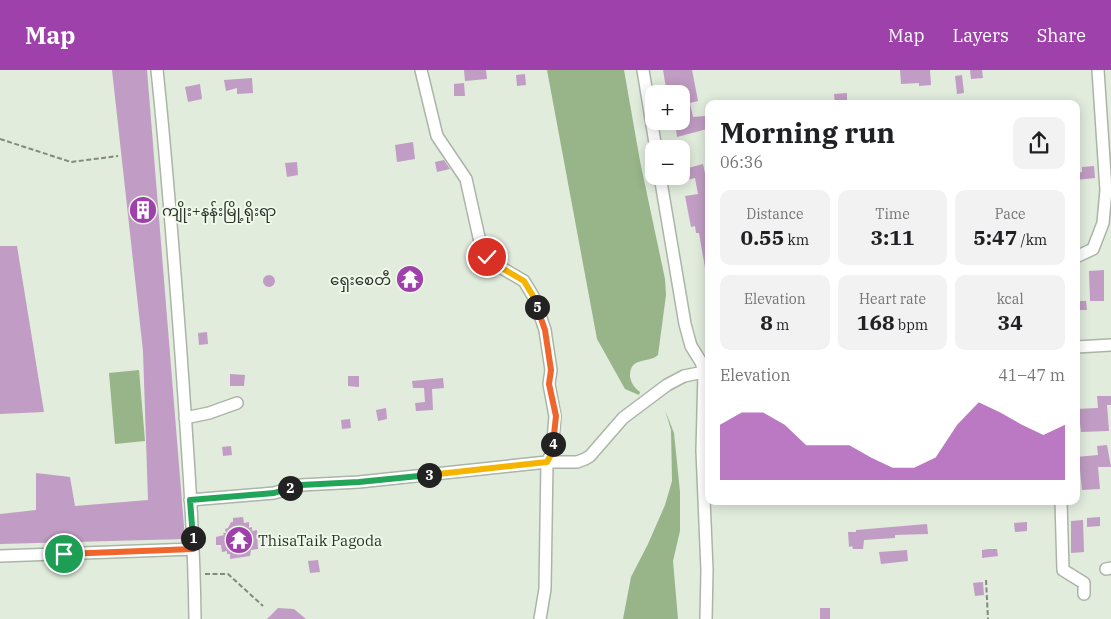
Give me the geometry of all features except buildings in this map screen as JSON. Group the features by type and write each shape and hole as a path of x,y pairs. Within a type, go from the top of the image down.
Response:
{"street":[{"path":"157,70 166,152 185,418 195,574 195,619"},
{"path":"421,70 437,136 466,179 480,242 487,257 495,264 524,281 533,296 545,330 551,370 549,384 556,416 552,453 547,462 545,590 540,619"},
{"path":"643,70 655,140"},
{"path":"1080,255 1093,249 1104,223 1108,190 1098,70"},
{"path":"662,185 685,324 691,346 705,370"},
{"path":"1080,347 1111,344"},
{"path":"190,500 274,493 301,485 359,482 547,462 577,462 590,456 623,418 667,385 684,376 705,372"},
{"path":"705,382 702,451 707,570 706,619"},
{"path":"185,418 210,419 237,403"},
{"path":"1061,505 1063,570 1084,583 1084,594"},
{"path":"0,556 193,549"}],"path":[{"path":"0,139 71,162 118,156"},
{"path":"195,574 228,574 264,606"},
{"path":"986,580 988,619"}],"shaded area":[{"path":"547,70 624,70 640,161 665,279 666,295 658,355 636,363 631,370 631,381 640,392 639,395 625,389 597,339"},
{"path":"139,370 145,441 115,444 109,373"},
{"path":"665,410 674,433 680,492 680,531 673,561 678,619 623,619 631,577 665,505 672,481 671,430"}],"place":[{"name":"ကျိုး+နန်းမြို့ရိုးရာ","path":"143,210"},
{"name":"ရှေးစေတီ","path":"410,279"},
{"name":"ThisaTaik Pagoda","path":"239,540"}],"route":[{"path":"64,554 193,549 190,500 274,493 301,485 359,482 547,462 552,453 556,416 549,384 551,370 545,330 533,296 524,281 495,264 487,257"}]}
